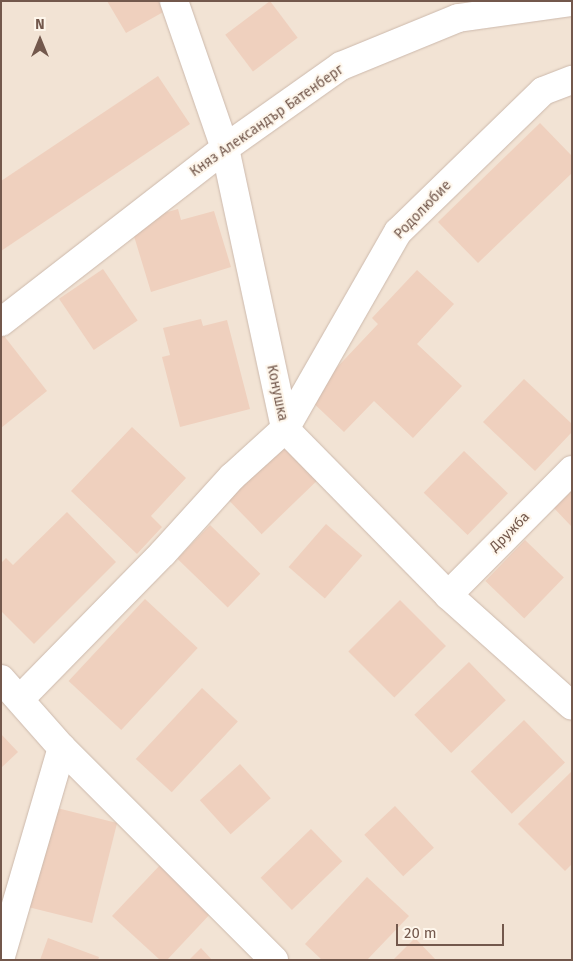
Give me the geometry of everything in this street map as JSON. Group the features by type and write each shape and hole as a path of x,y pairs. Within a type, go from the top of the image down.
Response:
{"street":[{"name":"Конушка","path":"174,1 225,148 285,429 448,595 572,706"},
{"name":"Княз Александър Батенберг","path":"1,322 225,148 341,66 458,18 572,2"},
{"name":"Родолюбие","path":"20,699 163,553 232,476 285,429 398,232 543,90 572,80"},
{"name":"Дружба","path":"448,595 572,470"},
{"path":"1,679 62,748 274,960"},
{"path":"1,956 62,748"}],"shaded area":[{"path":"1,1 572,1 572,960 1,960"}],"building":[{"path":"107,1 160,1 165,11 126,33"},
{"path":"270,1 298,38 253,71 225,35"},
{"path":"158,76 190,124 1,251 1,181"},
{"path":"540,123 572,156 572,173 478,263 438,222"},
{"path":"178,209 181,220 214,211 231,267 151,292 130,223"},
{"path":"103,269 138,320 94,350 59,299"},
{"path":"417,270 454,304 417,344 462,386 413,438 374,401 344,432 308,398 378,324 372,318"},
{"path":"201,319 203,326 227,320 250,409 180,427 162,357 170,355 163,328"},
{"path":"1,332 47,391 1,428"},
{"path":"524,379 572,424 572,432 535,471 483,422"},
{"path":"132,427 186,478 151,516 162,527 137,554 71,491"},
{"path":"283,444 318,480 262,534 227,498"},
{"path":"464,451 508,493 468,535 424,493"},
{"path":"572,485 572,527 551,505"},
{"path":"67,512 116,562 34,644 1,611 1,563 6,558 13,565"},
{"path":"326,524 362,555 325,599 289,567"},
{"path":"210,525 260,574 228,607 177,559"},
{"path":"525,540 564,578 524,619 485,581"},
{"path":"145,599 198,648 121,730 69,681"},
{"path":"400,600 446,646 394,698 348,652"},
{"path":"469,662 506,700 451,753 414,715"},
{"path":"202,688 238,721 172,792 136,759"},
{"path":"524,720 565,762 512,814 471,771"},
{"path":"1,734 18,752 1,768"},
{"path":"240,764 271,798 231,834 200,800"},
{"path":"572,771 572,864 565,871 518,824"},
{"path":"395,806 434,848 403,876 364,835"},
{"path":"53,807 117,823 92,923 28,907"},
{"path":"311,829 342,861 292,910 261,878"},
{"path":"161,864 212,912 167,960 160,960 112,916"},
{"path":"367,877 409,916 367,960 322,960 305,944"},
{"path":"48,938 99,957 98,960 40,960"},
{"path":"415,938 436,960 393,960"},
{"path":"201,948 212,960 189,960"}]}
